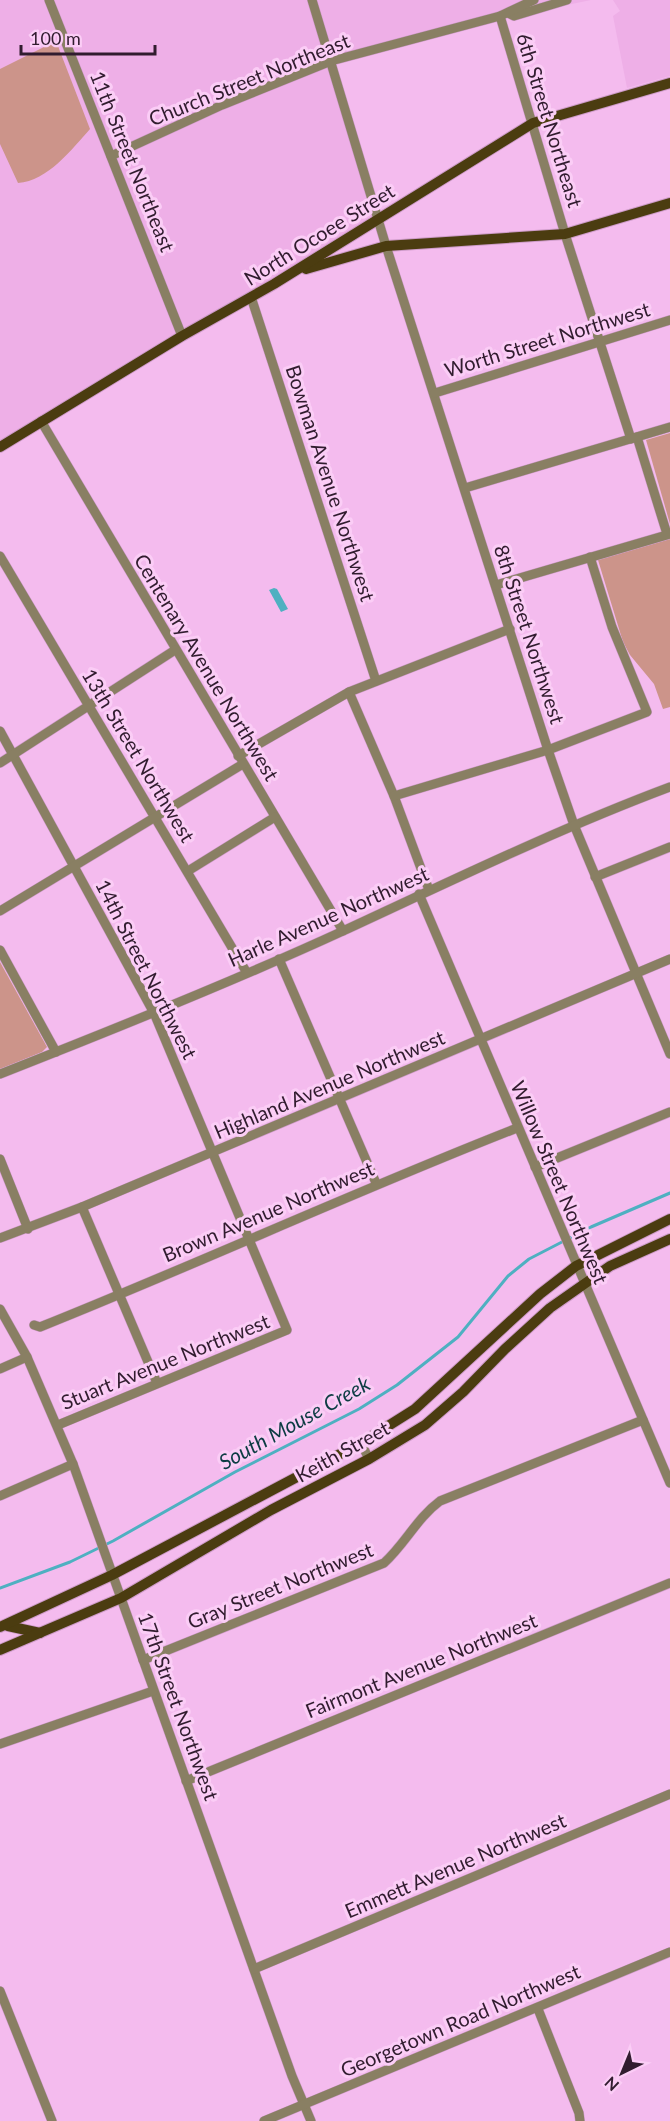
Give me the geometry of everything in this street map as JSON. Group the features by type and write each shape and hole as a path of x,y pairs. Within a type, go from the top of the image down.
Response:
{"main road":[{"name":"North Ocoee Street","path":"0,447 182,336 274,284 533,123 670,82"},
{"path":"274,284 313,266 386,246 565,234 670,203"},
{"name":"Keith Street","path":"3,1626 112,1575 361,1443 415,1410 486,1347 540,1294 576,1266 670,1219"},
{"name":"Keith Street","path":"0,1650 120,1598 271,1510 369,1459 425,1425 463,1392 550,1308 610,1266 670,1239"},
{"path":"3,1626 20,1626 40,1633"}],"street":[{"name":"11th Street Northeast","path":"49,0 182,336"},
{"name":"8th Street Northwest","path":"312,0 377,218 548,750 574,825 670,1054"},
{"name":"Church Street Northeast","path":"111,156 222,105 331,61 504,14 534,0"},
{"name":"Church Street Northeast","path":"504,14 514,16 567,0"},
{"name":"6th Street Northeast","path":"504,14 565,234 599,340 669,534"},
{"name":"Bowman Avenue Northwest","path":"251,297 376,681"},
{"name":"Worth Street Northwest","path":"435,393 599,340 670,320"},
{"name":"Centenary Avenue Northwest","path":"41,422 343,931"},
{"path":"465,488 670,427"},
{"path":"496,585 669,534"},
{"name":"13th Street Northwest","path":"0,556 248,973"},
{"path":"394,796 548,750 647,712 612,627 590,557"},
{"path":"0,910 67,872 74,865 155,817 349,692 510,629"},
{"path":"0,763 89,708 175,650"},
{"name":"Willow Street Northwest","path":"349,692 394,796 424,892 480,1040 670,1484"},
{"name":"14th Street Northwest","path":"0,731 154,1013 287,1330"},
{"name":"Harle Avenue Northwest","path":"0,1074 248,973 574,825 670,787"},
{"path":"188,872 275,818"},
{"path":"595,877 670,847"},
{"path":"0,950 56,1052"},
{"path":"279,959 376,1184"},
{"name":"Highland Avenue Northwest","path":"0,1238 81,1207 670,959"},
{"path":"535,1167 670,1112"},
{"name":"Brown Avenue Northwest","path":"34,1324 40,1327 120,1295 249,1237 517,1128"},
{"path":"0,1159 28,1229"},
{"path":"81,1207 157,1383"},
{"name":"17th Street Northwest","path":"0,1309 27,1357 74,1464 153,1691 310,2121"},
{"name":"Stuart Avenue Northwest","path":"58,1425 287,1330"},
{"path":"0,1369 27,1357"},
{"name":"Gray Street Northwest","path":"143,1660 384,1563 396,1553 424,1512 440,1501 643,1419"},
{"path":"361,1443 369,1459"},
{"path":"0,1496 74,1464"},
{"name":"Fairmont Avenue Northwest","path":"186,1781 670,1583"},
{"path":"0,1743 153,1691"},
{"name":"Emmett Avenue Northwest","path":"254,1969 670,1794"},
{"name":"Georgetown Road Northwest","path":"264,2121 538,2009 670,1952"},
{"path":"0,1991 52,2121"},
{"path":"538,2009 579,2113 580,2121"}],"shaded area":[{"path":"0,0 591,0 514,16 331,61 377,218 0,442"},
{"path":"613,0 670,0 670,76 627,88 613,16 620,11"},
{"path":"56,41 90,129 49,170 39,177 18,183 0,144 0,69"},
{"path":"670,433 670,524 646,440"},
{"path":"670,539 670,707 663,709 654,684 630,655 623,642 598,560"},
{"path":"277,589 288,609 281,612 269,590"},
{"path":"0,962 47,1047 42,1052 0,1069"}],"waterway":[{"name":"South Mouse Creek","path":"0,1588 70,1562 113,1541 235,1472 359,1409 397,1385 458,1337 508,1276 529,1259 591,1227 670,1193"}]}
